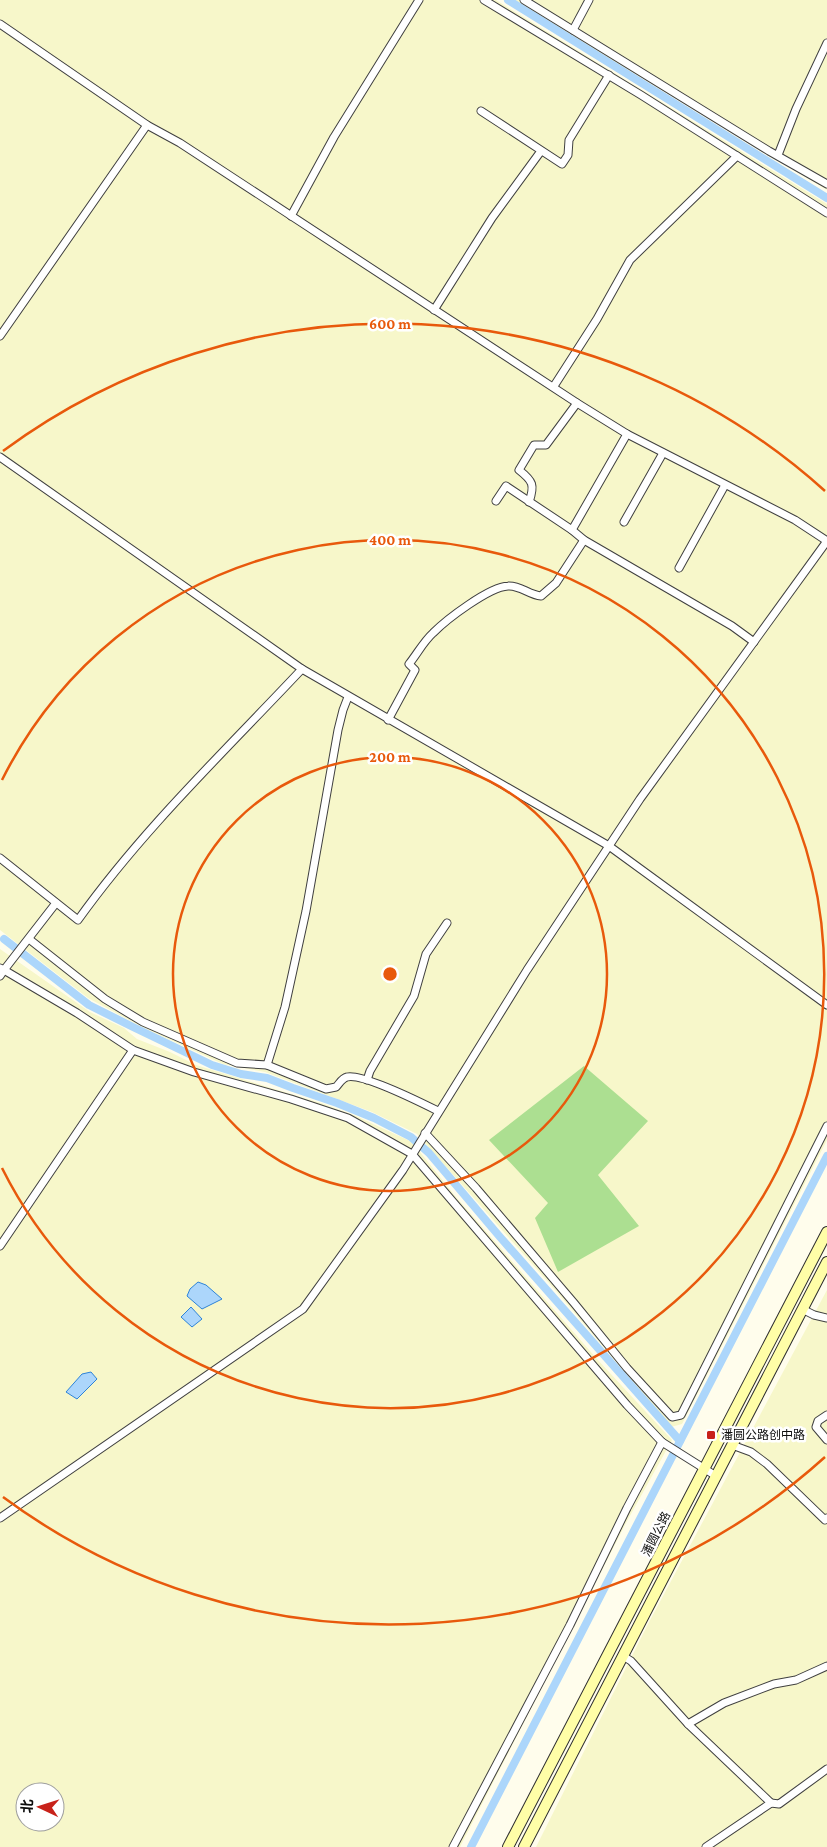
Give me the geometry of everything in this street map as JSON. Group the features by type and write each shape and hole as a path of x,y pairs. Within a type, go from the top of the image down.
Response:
{"main road":[{"name":"潘圆公路","path":"508,1847 827,1232"},
{"path":"524,1847 827,1262"}],"street":[{"path":"291,216 334,137 419,0"},
{"path":"484,0 609,75 827,213"},
{"path":"524,0 778,156 827,184"},
{"path":"573,30 589,0"},
{"path":"0,24 147,125 180,143 434,310 554,386 577,403 663,453 795,520 827,541 640,799 527,970 403,1170 303,1309 0,1518"},
{"path":"778,156 796,109 827,44"},
{"path":"481,111 562,164 568,155 569,140 609,75"},
{"path":"0,336 147,125"},
{"path":"434,310 492,218 541,151"},
{"path":"554,386 597,319 630,260 737,156"},
{"path":"529,502 533,486 530,479 519,470 534,445 546,446 577,403"},
{"path":"572,530 628,434"},
{"path":"624,522 663,453"},
{"path":"0,457 302,669 348,698 609,846 827,1005"},
{"path":"679,568 725,485"},
{"path":"496,501 506,486 584,540 732,626 754,642"},
{"path":"388,720 415,670 409,664 432,634 468,606 501,587 510,585 519,587 533,596 541,596 556,583 584,540"},
{"path":"0,858 78,920 105,883 144,837 302,669"},
{"path":"267,1065 285,1007 306,911 338,730 348,698"},
{"path":"56,903 1,972 77,1013 133,1050 194,1072 291,1099 348,1118 413,1153 626,1405 662,1442 716,1476"},
{"path":"366,1080 414,996 426,954 447,923"},
{"path":"29,939 105,999 142,1022 236,1063 267,1065 326,1089 336,1088 347,1076 366,1080 391,1089 438,1111"},
{"path":"0,1246 133,1050"},
{"path":"424,1134 476,1188 627,1368 672,1418 681,1415 827,1126"},
{"path":"802,1309 814,1315 827,1318"},
{"path":"827,1414 818,1421 816,1427 827,1440"},
{"path":"453,1847 570,1625 627,1508 662,1442"},
{"path":"732,1445 751,1452 767,1464 825,1520 827,1518"},
{"path":"623,1656 631,1661 688,1724 771,1803 779,1804 827,1769"},
{"path":"688,1724 724,1703 774,1684 796,1680 827,1666"},
{"path":"706,1847 771,1803"}],"green space":[{"path":"0,0 496,0 827,204 827,1140 682,1424 671,1427 556,1291 417,1134 372,1112 265,1072 223,1064 142,1027 88,998 0,930"},
{"path":"515,0 827,0 827,190 607,57"},
{"path":"0,949 90,1012 124,1028 137,1039 196,1065 324,1104 356,1116 412,1142 456,1197 597,1359 672,1440 626,1523 460,1847 0,1847"},
{"path":"584,1066 648,1121 598,1175 639,1226 558,1272 535,1218 548,1203 489,1140"},
{"path":"827,1290 827,1847 536,1847 648,1624"}],"water":[{"path":"198,1282 206,1285 222,1299 202,1309 187,1296 190,1289"},
{"path":"191,1307 202,1319 192,1327 181,1317"},
{"path":"91,1372 97,1379 77,1399 66,1392 82,1374"}],"waterway":[{"path":"508,0 827,198"},
{"path":"4,939 89,1005 133,1027 212,1065 241,1074 267,1078 337,1103 374,1118 411,1137 429,1153 500,1237 680,1441"},
{"path":"471,1847 827,1156"}],"place":[{"name":"潘圆公路创中路","path":"711,1435"}]}
